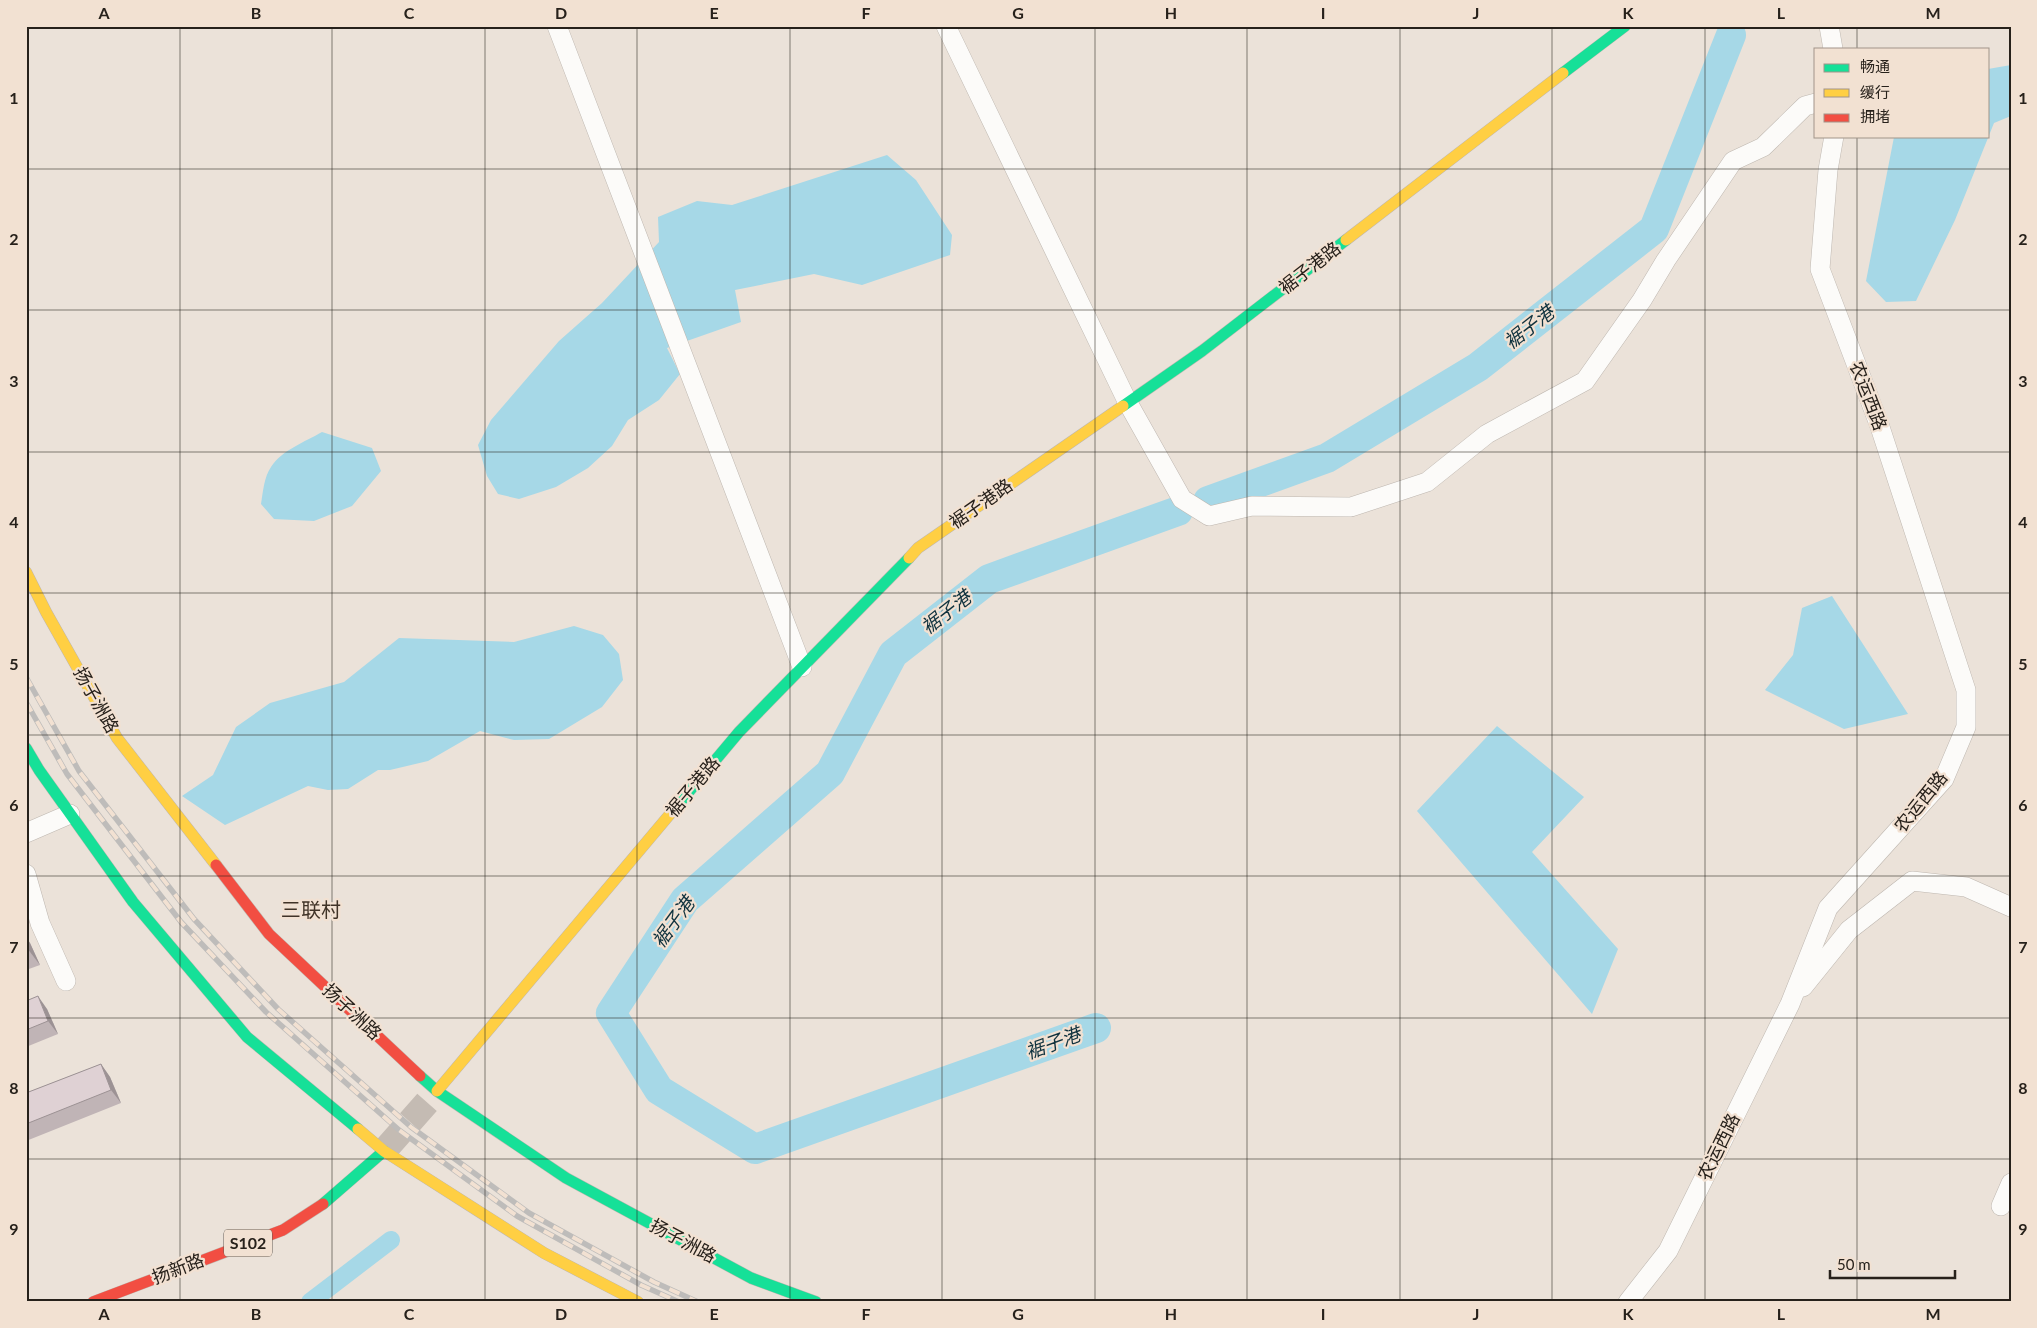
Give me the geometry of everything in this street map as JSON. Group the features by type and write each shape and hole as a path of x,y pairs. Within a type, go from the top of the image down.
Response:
{"main road":[{"name":"裾子港路","path":"437,1091 739,732 918,548 1202,351 1625,26"},
{"name":"扬子洲路","path":"26,572 46,612 117,738 269,934 437,1091 566,1178 751,1278 816,1302"},
{"path":"26,748 38,770 133,902 247,1037 384,1151 544,1253 638,1302"},
{"name":"扬新路","path":"93,1302 283,1230 329,1200 384,1151"}],"street":[{"path":"557,26 802,667"},
{"path":"946,26 1128,402 1182,499 1209,516 1252,506 1351,507 1427,482 1486,434 1585,380 1642,300 1666,260 1733,161 1763,147 1805,106 1814,104"},
{"path":"1829,26 1833,48"},
{"name":"农运西路","path":"1628,1302 1668,1251 1790,1004 1828,908 1944,779 1966,727 1966,690 1963,680 1879,424 1820,269 1828,170 1834,138"},
{"path":"26,833 70,814"},
{"path":"26,874 40,923 66,981"},
{"path":"1790,1004 1849,930 1912,881 1966,887 2011,906"},
{"path":"2001,1206 2011,1183"}],"water":[{"path":"2011,65 2011,116 1994,123 1990,133 1990,69"},
{"path":"1894,138 1988,138 1955,220 1916,301 1886,302 1866,281"},
{"path":"887,155 916,180 952,235 950,255 862,285 814,274 735,290 741,322 667,348 680,374 659,400 628,420 612,446 588,468 556,487 519,499 498,494 487,476 478,445 491,420 559,341 602,303 659,242 658,217 697,201 732,205"},
{"path":"322,432 372,448 381,471 352,506 314,521 274,519 261,504 264,485 269,471 287,451"},
{"path":"1832,596 1908,714 1844,729 1765,690 1793,655 1802,608"},
{"path":"574,626 603,635 619,654 623,680 602,707 549,739 514,740 480,731 428,761 390,770 378,770 348,789 328,790 308,786 225,825 182,796 213,775 236,727 270,703 344,682 399,638 514,642"},
{"path":"1497,726 1584,797 1532,852 1618,949 1592,1014 1417,811"}],"building":[{"path":"38,996 48,1021 26,1030 26,1001"},
{"path":"101,1064 111,1090 26,1124 26,1093"}],"waterway":[{"name":"裾子港","path":"1208,501 1327,458 1478,367 1654,229 1731,35"},
{"name":"裾子港","path":"1096,1028 755,1149 659,1090 611,1013 685,900 830,773 893,654 989,579 1178,511"},
{"path":"310,1302 391,1240"}],"tunnel":[{"path":"384,1151 437,1091"}],"railway":[{"path":"26,677 79,771 194,919 278,1009 411,1127 529,1213 654,1282 698,1302"},
{"path":"26,702 67,774 181,922 266,1012 399,1130 517,1216 641,1285 679,1302"}],"traffic: fast":[{"path":"1563,73 1625,26"},
{"path":"1123,406 1202,351 1346,240"},
{"path":"676,807 739,732 909,558"},
{"path":"26,748 39,770 133,902 247,1037 358,1129"},
{"path":"420,1076 437,1091 566,1178 751,1278 816,1302"},
{"path":"323,1204 384,1151"}],"traffic: slow":[{"path":"1346,240 1563,73"},
{"path":"909,558 918,548 1123,406"},
{"path":"26,572 46,612 117,738 216,865"},
{"path":"437,1091 676,807"},
{"path":"358,1129 384,1151 544,1253 638,1302"}],"traffic: jam":[{"path":"216,865 269,934 420,1076"},
{"path":"93,1302 283,1230 323,1204"}],"district":[{"name":"三联村","path":"311,910"}]}
